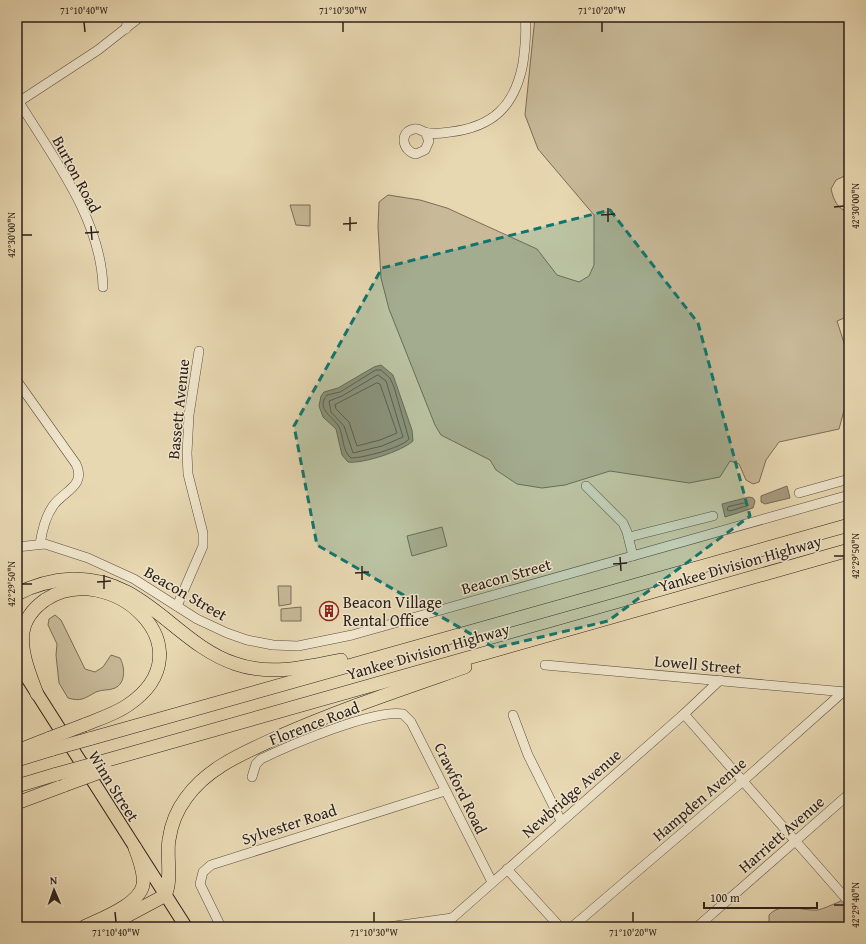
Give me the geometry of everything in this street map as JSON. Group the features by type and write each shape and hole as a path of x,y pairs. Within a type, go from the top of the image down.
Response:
{"highway":[{"name":"Yankee Division Highway","path":"17,760 51,743 89,739 849,525"},
{"name":"Yankee Division Highway","path":"17,786 57,774 101,766 196,734 849,550"},
{"path":"17,594 39,584 60,580 95,580 119,588 146,604 218,656 252,668 280,670 300,668 425,644"},
{"path":"17,605 37,591 60,580"},
{"path":"17,751 51,743 84,725 114,714 144,693 156,674 160,653 157,638 148,620 130,604 106,594 81,590 58,594 38,605 27,619 23,636 26,659 36,694"},
{"path":"106,927 164,896 169,889 167,861 169,840 177,814 186,798 196,785 217,768 243,754 336,712 578,627"},
{"path":"17,803 65,785 101,766"},
{"path":"84,927 128,903 138,894 143,884 143,876 135,848"}],"main road":[{"name":"Winn Street","path":"17,662 164,896 186,927"}],"street":[{"path":"126,29 128,17"},
{"path":"18,103 126,29 140,17"},
{"path":"425,132 450,132 476,127 493,117 503,108 516,88 522,67 526,43 525,17"},
{"name":"Burton Road","path":"18,103 79,202 98,252 103,287"},
{"name":"Bassett Avenue","path":"176,606 203,546 203,533 188,474 187,453 189,415 199,351"},
{"path":"17,382 76,464 78,470 78,479 74,488 56,502 48,514 40,544"},
{"path":"799,493 849,479"},
{"path":"586,486 621,520 628,537 633,556"},
{"name":"Beacon Street","path":"18,548 40,544 66,550 111,568 144,585 203,622 239,638 273,645 309,645 352,635 849,495"},
{"path":"628,537 713,516"},
{"name":"Lowell Street","path":"545,665 846,692"},
{"name":"Newbridge Avenue","path":"442,927 684,714 720,680"},
{"name":"Hampden Avenue","path":"572,927 846,692"},
{"name":"Florence Road","path":"252,777 256,764 265,758 307,740 366,719 383,714 398,713"},
{"name":"Crawford Road","path":"398,713 403,714 411,722 492,882"},
{"path":"684,714 849,902"},
{"path":"513,716 528,755 562,821"},
{"name":"Sylvester Road","path":"221,927 200,884 200,877 211,865 445,791"},
{"name":"Harriett Avenue","path":"697,927 849,794"},
{"path":"508,869 560,927"},
{"path":"388,927 452,918"}],"highlighted area":[{"path":"610,210 698,323 750,516 608,621 495,648 317,545 294,426 382,268"}],"shaded area":[{"path":"535,17 848,17 849,174 836,180 831,189 837,204 849,213 849,316 837,321 846,349 849,392 839,429 779,442 766,460 759,482 753,484 746,480 739,464 730,461 720,477 689,483 610,471 565,485 542,488 517,484 496,470 490,460 441,435 435,425 389,309 381,278 378,227 379,202 388,195 420,200 447,208 537,249 557,275 579,282 589,276 594,265 594,215 538,149 525,115"},
{"path":"290,205 310,205 310,226 296,225"},
{"path":"442,527 447,546 412,556 407,536"},
{"path":"278,586 291,586 291,604 279,606"},
{"path":"301,607 301,621 281,621 281,609"},
{"path":"55,615 61,620 85,669 95,672 103,667 111,655 120,658 124,674 119,686 113,689 98,691 83,699 76,700 68,698 59,683 56,655 57,644 48,625 49,619"},
{"path":"849,898 849,927 769,927 769,915 780,908 817,910"}],"water":[{"path":"381,365 393,375 412,430 413,441 392,453 363,461 348,462 342,455 336,429 323,417 319,406 321,396 324,392 338,388 374,367"},
{"path":"787,486 790,498 765,504 761,502 761,496"},
{"path":"749,497 753,498 755,501 753,508 725,517 722,504"}],"place":[{"name":"Beacon Village Rental Office","path":"329,611"}]}
